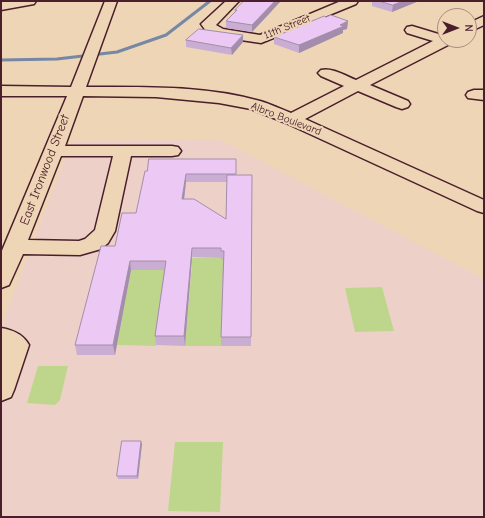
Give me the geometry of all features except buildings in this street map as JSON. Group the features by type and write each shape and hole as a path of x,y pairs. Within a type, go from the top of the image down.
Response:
{"street":[{"path":"1,6 30,1"},
{"name":"East Ironwood Street","path":"1,280 54,151 111,1"},
{"name":"11th Street","path":"233,1 208,24 219,33 261,39 352,1"},
{"path":"412,30 437,38"},
{"path":"292,119 437,44"},
{"path":"326,73 402,104"},
{"name":"Albro Boulevard","path":"1,91 156,92 219,98 255,105 292,119 484,207"},
{"path":"54,151 172,151"},
{"path":"15,247 80,248 93,244 100,238 105,231 123,151"},
{"path":"1,337 6,338 16,345 1,390"}],"shaded area":[{"path":"219,139 484,279 484,517 1,517 1,326 72,141"}],"green space":[{"path":"190,258 221,258 224,260 221,346 185,346 192,264"},
{"path":"131,270 166,270 156,346 117,345"},
{"path":"382,287 394,331 355,332 345,288"},
{"path":"38,366 68,366 60,400 55,405 27,403"},
{"path":"175,442 223,442 220,512 168,511"}],"waterway":[{"path":"1,60 57,59 117,52 166,35 210,1"}]}
